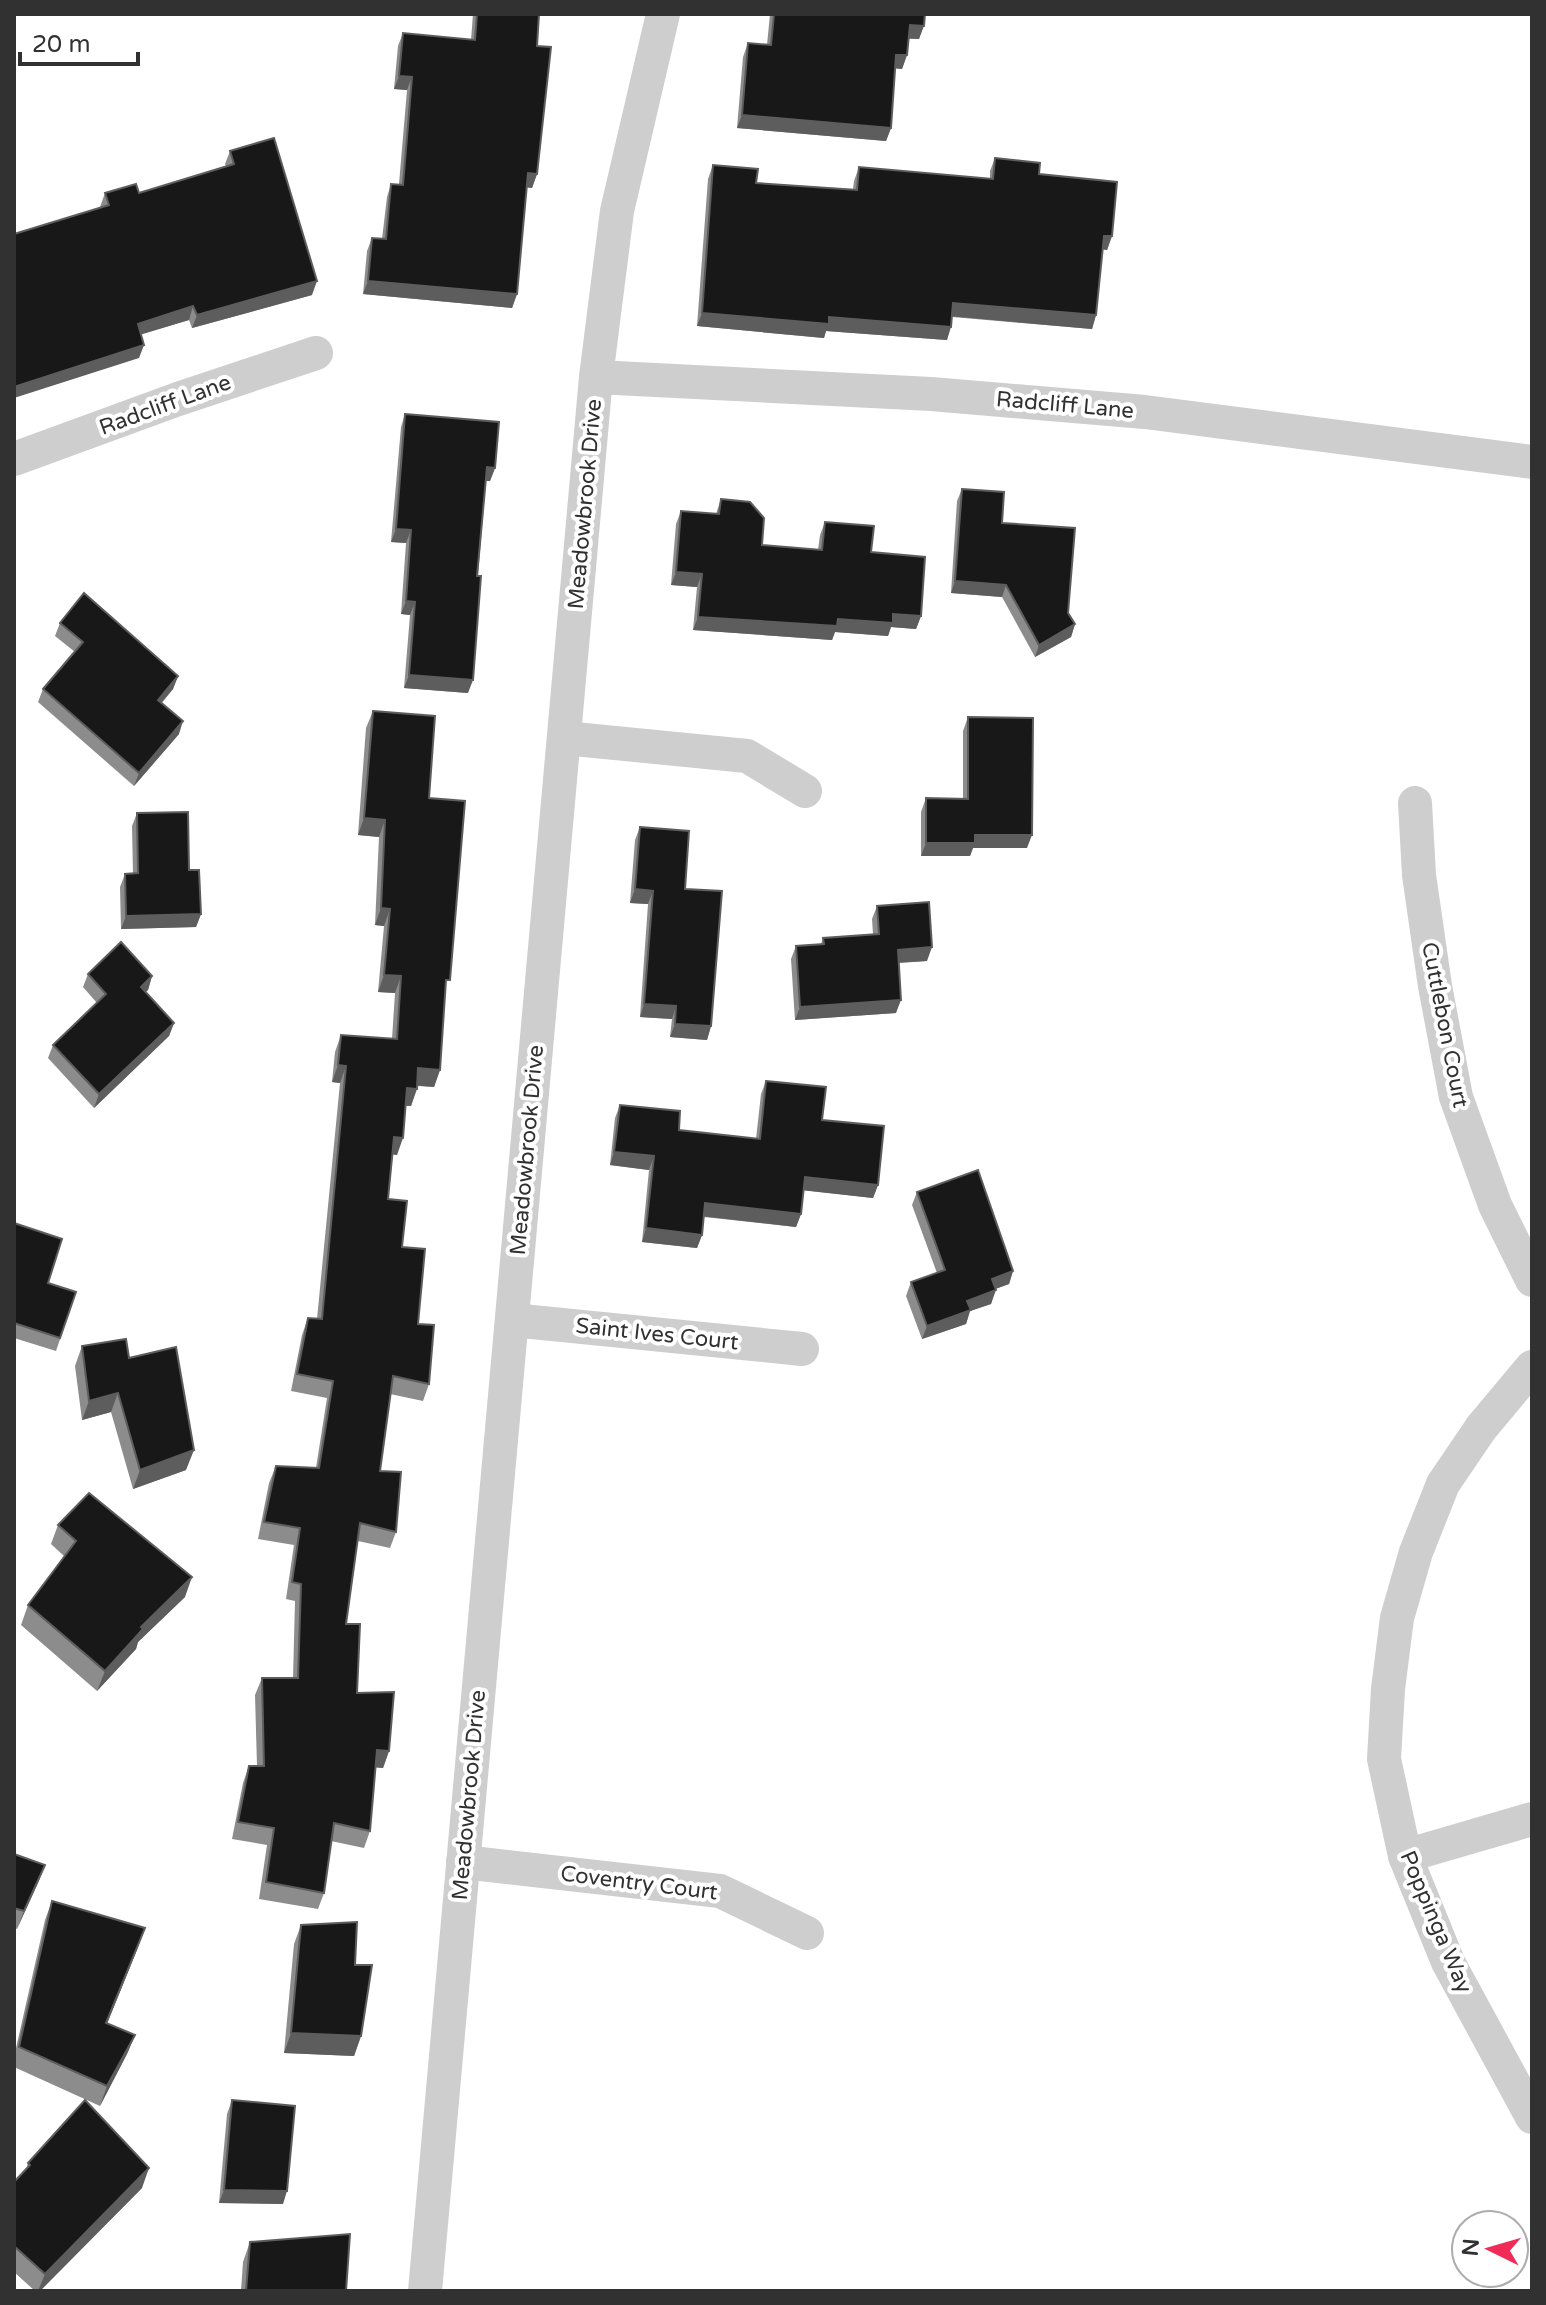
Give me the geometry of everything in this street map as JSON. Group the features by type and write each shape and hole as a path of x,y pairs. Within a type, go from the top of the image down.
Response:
{"street":[{"name":"Meadowbrook Drive","path":"425,2291 596,377 617,211 663,14"},
{"name":"Radcliff Lane","path":"14,459 316,353"},
{"name":"Radcliff Lane","path":"596,377 931,394 1145,412 1532,462"},
{"path":"564,738 747,756 805,791"},
{"name":"Cuttlebon Court","path":"1415,803 1421,889 1456,1097 1495,1205 1532,1280"},
{"name":"Saint Ives Court","path":"512,1320 802,1349"},
{"name":"Poppinga Way","path":"1532,1367 1481,1428 1443,1484 1416,1552 1397,1618 1388,1689 1384,1759 1405,1856 1448,1962 1532,2117"},
{"path":"1405,1856 1532,1819"},
{"name":"Coventry Court","path":"463,1862 720,1891 807,1933"}],"building":[{"path":"477,14 539,14 537,46 551,47 537,174 528,173 517,294 368,281 372,238 386,239 391,184 403,185 412,77 399,76 403,33 475,40"},
{"path":"774,14 925,14 924,26 910,25 907,55 896,55 891,128 742,115 748,43 771,45"},
{"path":"274,138 317,281 197,315 193,306 138,324 144,345 14,387 14,234 109,205 105,193 136,184 139,193 234,164 230,151"},
{"path":"995,158 1040,163 1039,174 1117,182 1112,236 1104,236 1096,315 953,303 951,327 829,317 829,324 702,313 713,165 758,169 756,183 857,190 859,167 993,179"},
{"path":"405,414 499,422 495,468 487,467 477,576 481,576 473,680 409,675 415,602 406,601 411,530 396,529"},
{"path":"962,489 1004,492 1002,523 1075,528 1068,613 1075,624 1039,645 1006,585 955,581"},
{"path":"721,499 750,502 764,518 762,545 822,550 825,522 874,526 871,552 925,557 921,616 893,614 893,623 838,619 837,626 698,617 702,574 676,572 681,511 719,514"},
{"path":"84,593 178,676 158,700 183,721 139,773 43,689 83,642 60,623"},
{"path":"373,711 435,716 429,798 465,801 440,1070 418,1068 417,1089 407,1088 403,1138 394,1137 388,1199 407,1201 402,1247 425,1249 418,1324 434,1325 429,1384 393,1376 380,1471 401,1472 396,1532 360,1523 346,1624 360,1624 357,1693 394,1692 389,1751 377,1750 370,1831 334,1823 324,1893 266,1882 274,1828 238,1822 249,1766 264,1766 262,1678 298,1678 301,1584 292,1582 300,1528 264,1522 276,1466 319,1468 333,1381 297,1374 308,1318 322,1319 346,1066 338,1065 341,1035 397,1039 401,976 384,975 390,909 381,908 385,820 364,818"},
{"path":"968,717 1033,718 1032,835 975,835 975,843 926,843 926,798 968,799"},
{"path":"188,812 189,870 199,870 201,914 126,916 125,874 138,873 137,813"},
{"path":"640,827 689,831 685,889 722,891 711,1026 675,1024 676,1006 644,1004 653,891 635,889"},
{"path":"929,902 932,947 898,950 901,1000 800,1007 796,946 824,944 823,938 879,934 877,906"},
{"path":"121,942 152,976 141,987 174,1023 99,1094 53,1045 106,994 88,974"},
{"path":"766,1081 826,1087 822,1120 884,1126 878,1185 805,1177 801,1214 705,1203 702,1235 646,1228 654,1156 614,1152 620,1105 680,1111 679,1130 760,1139"},
{"path":"978,1170 1013,1271 992,1279 996,1290 967,1301 971,1310 927,1326 911,1282 945,1270 917,1192"},
{"path":"14,1223 62,1239 48,1283 76,1292 60,1338 14,1323"},
{"path":"126,1339 129,1358 176,1347 194,1450 140,1470 118,1393 89,1401 82,1346"},
{"path":"89,1493 192,1577 141,1627 143,1629 105,1671 28,1605 76,1541 58,1525"},
{"path":"14,1854 45,1865 24,1911 14,1908"},
{"path":"52,1901 145,1928 106,2023 135,2035 107,2086 19,2047"},
{"path":"357,1922 355,1965 372,1965 361,2036 291,2033 301,1925"},
{"path":"85,2100 149,2168 45,2274 14,2246 14,2182"},
{"path":"232,2100 295,2106 287,2191 224,2190"},
{"path":"350,2234 346,2291 246,2291 250,2242"}]}
